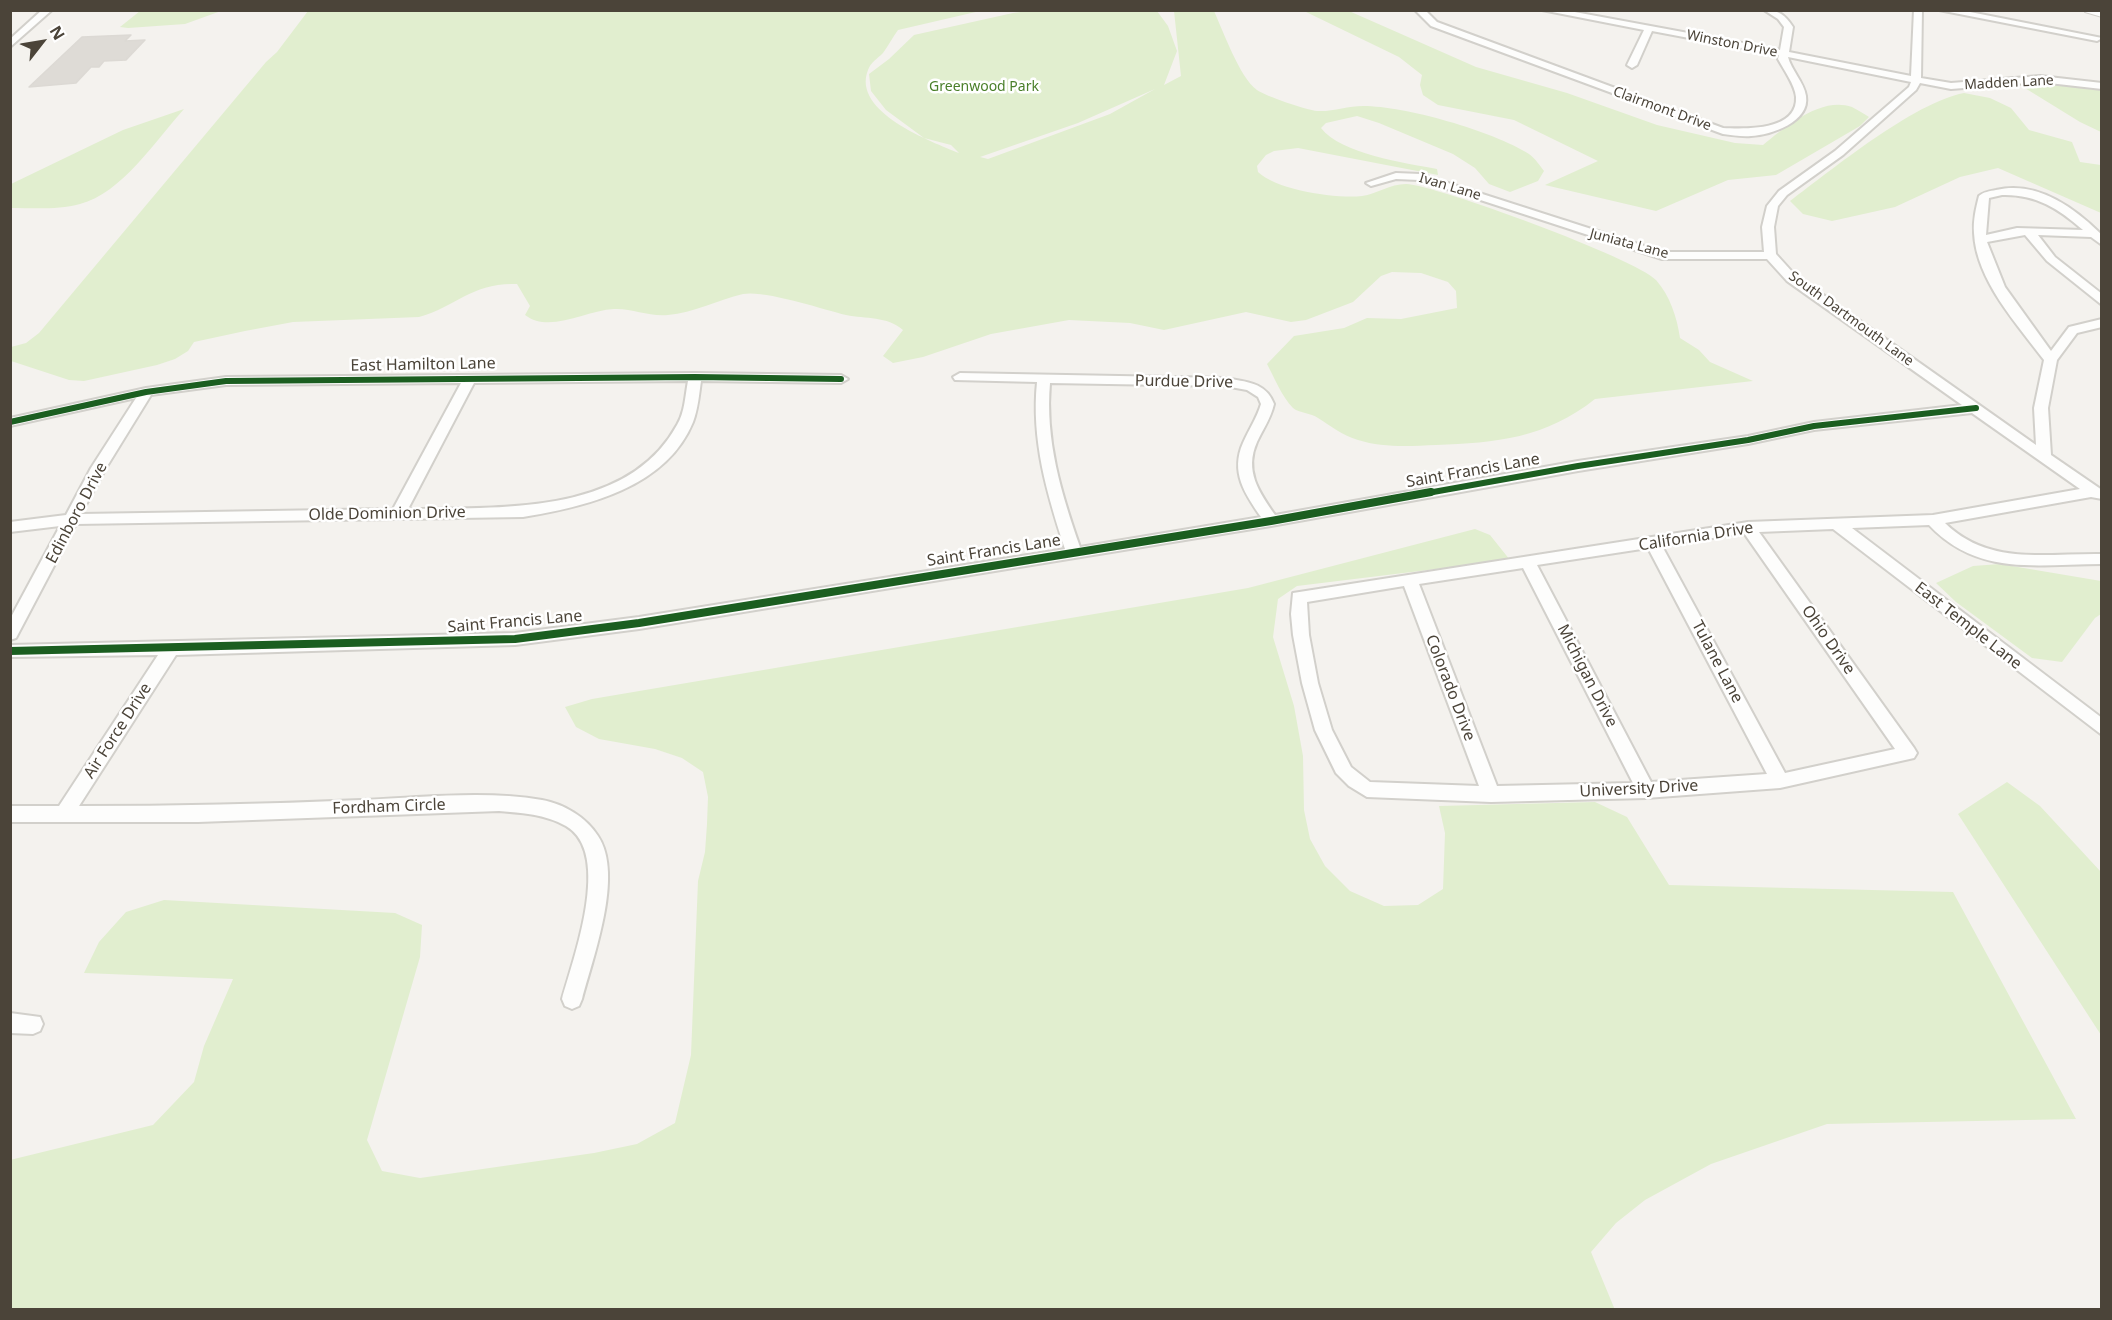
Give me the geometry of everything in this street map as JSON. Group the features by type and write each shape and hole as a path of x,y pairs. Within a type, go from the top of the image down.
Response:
{"street":[{"path":"10,44 48,10"},
{"name":"Clairmont Drive","path":"1419,10 1434,24 1705,126 1740,133 1779,126 1792,118 1800,108 1801,95 1783,59 1789,27 1781,17 1768,10"},
{"name":"Winston Drive","path":"1546,10 1743,44 1916,80"},
{"path":"1770,255 1767,238 1768,222 1778,198 1839,153 1913,88 1916,80 1918,10"},
{"path":"1943,10 2097,38"},
{"path":"2089,10 2102,14"},
{"path":"1632,65 1649,28"},
{"path":"10,32 25,32"},
{"name":"Madden Lane","path":"1916,80 1951,86 1971,86 2040,79 2102,86"},
{"name":"Ivan Lane","path":"1371,183 1396,176 1420,177 1527,212"},
{"path":"2051,360 2006,298 1986,259 1981,240 1984,195 2002,189 2021,190 2043,197 2069,212 2098,238"},
{"name":"Juniata Lane","path":"1527,212 1662,255 1694,257 1770,255"},
{"path":"2028,231 2051,260 2102,301"},
{"path":"1981,240 2028,231 2098,238"},
{"name":"South Dartmouth Lane","path":"1770,255 1791,278 2097,495"},
{"path":"2044,457 2041,408 2051,360 2073,330 2102,323"},
{"name":"East Hamilton Lane","path":"10,422 146,392 226,381 695,377 841,379"},
{"name":"Olde Dominion Drive","path":"10,527 72,519 523,512 566,506 616,487 656,461 675,441 685,424 695,377"},
{"name":"Purdue Drive","path":"960,377 1225,382 1254,387 1264,393 1268,400 1267,409 1247,453 1244,473 1271,522"},
{"path":"398,513 470,378"},
{"path":"1044,380 1041,399 1052,481 1074,552"},
{"name":"Edinboro Drive","path":"10,634 41,583 93,477 146,392"},
{"name":"Saint Francis Lane","path":"10,651 171,649 515,639 639,623 1271,522 1578,466 1748,440 1814,426 1976,408"},
{"name":"California Drive","path":"1367,789 1350,779 1338,763 1314,698 1297,617 1299,597 1654,544 1748,527 1933,520 2097,495"},
{"path":"1933,520 1962,546 1983,555 2102,559"},
{"name":"East Temple Lane","path":"1835,523 2102,728"},
{"name":"Ohio Drive","path":"1748,527 1908,753"},
{"name":"Tulane Lane","path":"1654,544 1780,781"},
{"name":"Michigan Drive","path":"1528,562 1646,790"},
{"name":"Colorado Drive","path":"1410,581 1491,794"},
{"name":"Air Force Drive","path":"65,813 171,649"},
{"name":"University Drive","path":"1367,789 1491,794 1646,790 1780,781 1908,753"},
{"name":"Fordham Circle","path":"10,814 198,814 499,803 531,803 560,811 583,827 589,836 595,846 599,870 598,893 572,999"},
{"path":"10,1023 33,1023"}],"green space":[{"name":"Greenwood Park","path":"1036,10 1157,11 1168,26 1177,51 1164,85 1181,76 1174,11 1214,11 1238,65 1251,84 1261,93 1317,111 1357,106 1381,107 1448,121 1513,145 1531,156 1544,171 1538,181 1510,192 1489,184 1475,168 1453,154 1357,116 1326,123 1321,128 1343,145 1374,156 1437,169 1438,175 1298,148 1274,151 1266,155 1257,166 1258,172 1278,184 1307,192 1338,196 1362,196 1400,184 1425,188 1493,209 1613,256 1656,280 1672,307 1680,338 1699,350 1710,362 1753,381 1595,399 1558,422 1520,436 1500,440 1406,446 1358,440 1315,416 1293,408 1282,393 1267,364 1294,336 1344,328 1367,318 1401,319 1457,308 1456,291 1448,282 1421,273 1392,272 1381,276 1353,302 1306,320 1291,322 1246,312 1164,330 1130,323 1069,320 991,334 923,357 893,363 883,356 903,330 897,326 883,320 846,315 779,297 743,294 677,314 654,315 614,309 568,320 546,322 525,315 530,306 517,284 488,287 419,317 293,322 194,342 188,351 175,359 84,381 69,380 11,361 11,347 26,343 39,333 266,62 277,52 308,11 980,11 898,30 883,53 869,67 866,85 871,99 882,112 924,138 886,110 871,91 869,74 914,35","holes":["1155,89 1110,114 988,159 980,157 1078,123","924,138 951,145 959,153"]},
{"path":"140,11 221,11 185,24 120,27"},
{"path":"1304,11 1349,11 1476,67 1567,93 1657,125 1735,143 1763,145 1804,115 1828,106 1852,107 1869,117 1860,126 1776,175 1728,180 1656,211 1545,185 1598,161 1514,120 1438,105 1423,95 1420,85 1422,75 1399,57"},
{"path":"2020,85 2074,85 2101,90 2101,132 2080,122"},
{"path":"1964,93 1990,98 2011,108 2029,130 2072,142 2080,162 2101,165 2101,213 1998,168 1960,177 1895,207 1832,221 1803,214 1790,201 1898,123 1944,99"},
{"path":"184,109 124,177 95,198 63,207 11,208 11,184 123,130"},
{"path":"1475,529 1490,535 1510,560 1297,586 1278,599 1273,637 1294,706 1303,756 1304,810 1310,839 1325,866 1350,891 1384,906 1418,905 1443,889 1445,833 1439,806 1595,802 1627,817 1669,885 1953,892 2076,1119 1827,1124 1711,1164 1645,1200 1616,1223 1591,1252 1615,1310 11,1309 10,1160 153,1125 194,1082 204,1046 233,979 84,973 99,942 126,912 164,900 395,913 422,925 420,957 367,1140 382,1171 420,1178 594,1153 637,1144 675,1123 691,1055 698,881 705,852 708,797 703,772 682,758 655,749 599,739 576,727 565,707 592,699 1248,588"},
{"path":"2000,564 2101,581 2101,614 2095,618 2062,662 2032,658 1956,602 1936,583 1973,566"},
{"path":"2007,782 2040,806 2101,872 2101,1035 1958,814"}],"building":[{"path":"131,35 125,41 145,40 126,60 104,61 99,67 91,67 76,83 29,87 82,37"}],"cycle path":[{"path":"10,422 146,392 226,381 695,377 841,379"},
{"path":"10,651 171,649 515,639 639,623 1271,521 1578,466 1748,440 1814,426 1976,408"}]}
